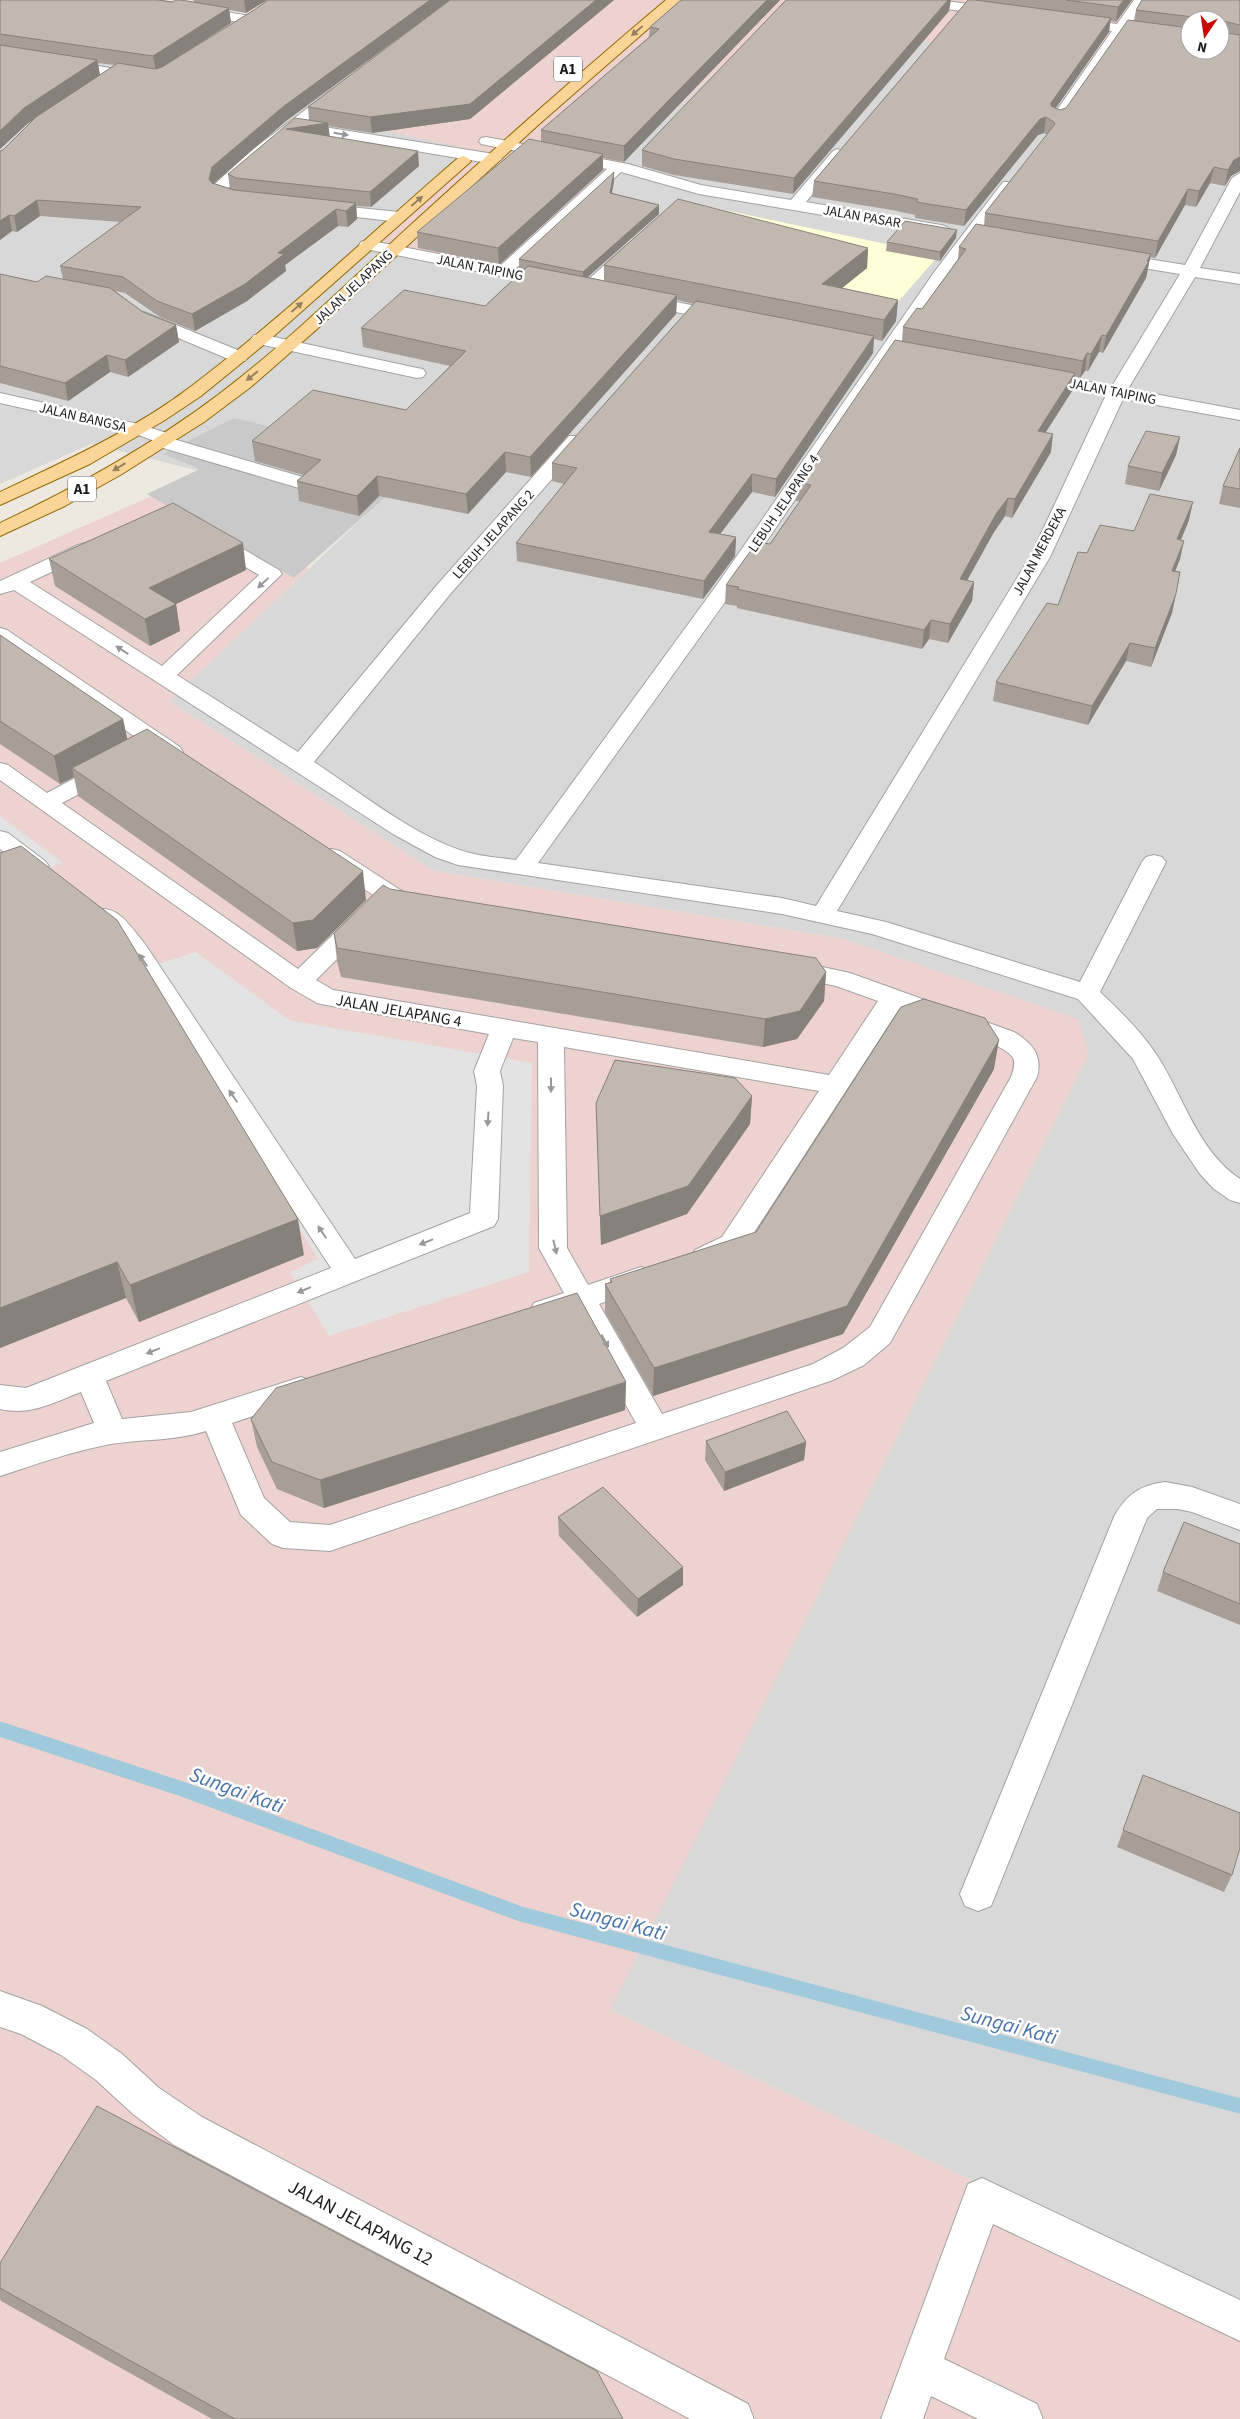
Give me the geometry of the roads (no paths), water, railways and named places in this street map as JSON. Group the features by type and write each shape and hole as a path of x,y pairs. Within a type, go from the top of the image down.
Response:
{"main road":[{"name":"JALAN JELAPANG","path":"5,530 87,486 162,440 223,399 290,345 494,159 674,0"},
{"name":"JALAN JELAPANG","path":"0,499 83,460 138,429 195,392 260,339 500,129"},
{"path":"0,510 80,472 104,458 138,429"}],"street":[{"path":"134,0 250,20"},
{"path":"910,0 966,4 1012,14"},
{"path":"1057,120 1141,0"},
{"path":"950,23 966,4"},
{"path":"234,30 265,10"},
{"path":"1061,20 1180,37"},
{"path":"3,57 154,79"},
{"path":"100,84 116,74"},
{"path":"264,202 236,199 220,194 220,187 257,153 346,85"},
{"path":"292,126 494,159"},
{"name":"JALAN PASAR","path":"486,141 623,168 699,189 988,238"},
{"path":"795,205 847,144"},
{"path":"504,271 623,168 641,155"},
{"name":"LEBUH JELAPANG 4","path":"522,868 896,350 968,235 1021,168"},
{"name":"JALAN MERDEKA","path":"822,916 1040,556 1117,392 1190,271 1240,178"},
{"path":"684,202 699,189"},
{"path":"303,207 399,217"},
{"path":"588,289 640,242"},
{"name":"JALAN TAIPING","path":"367,245 607,292"},
{"path":"1094,255 1240,280"},
{"path":"626,296 740,320"},
{"path":"131,306 140,315 153,323 239,357"},
{"path":"678,325 692,310"},
{"path":"260,339 417,373"},
{"path":"868,345 896,350"},
{"name":"JALAN TAIPING","path":"1022,374 1240,415"},
{"name":"JALAN BANGSA","path":"0,398 138,429 162,440 306,484"},
{"name":"LEBUH JELAPANG 2","path":"302,763 444,589 587,428"},
{"path":"163,676 272,574 198,531"},
{"path":"8,586 104,540"},
{"path":"8,586 163,676 302,763 411,836 440,852 466,860 782,906 877,927 1087,994 1112,1018 1148,1062 1182,1130 1230,1187 1240,1193"},
{"path":"0,634 141,752 191,764"},
{"path":"47,802 141,752"},
{"name":"JALAN JELAPANG 4","path":"0,770 300,982 326,997 835,1085"},
{"path":"0,838 59,882"},
{"path":"315,844 389,893 413,905 438,910"},
{"path":"1087,994 1154,862"},
{"path":"9,875 37,866"},
{"path":"300,982 389,893"},
{"path":"89,903 121,930 136,950 237,1102 269,1154 349,1272"},
{"path":"215,1417 252,1506 283,1535 330,1538 823,1372 848,1361 866,1350 880,1335 1014,1094 1028,1067 1027,1057 1019,1046 1005,1038 894,998 812,971 762,963"},
{"path":"516,1320 719,1252 732,1244 894,998"},
{"path":"0,1397 13,1400 28,1400 484,1219 490,1086 487,1071 504,1029"},
{"path":"551,1036 553,1248 654,1430"},
{"path":"89,1377 113,1432"},
{"path":"0,1464 80,1438 113,1432 191,1424 328,1380"},
{"path":"978,1894 1130,1517 1143,1501 1159,1496 1184,1496 1240,1517"},
{"name":"JALAN JELAPANG 12","path":"0,2009 29,2019 74,2042 109,2066 146,2101 188,2130 733,2419"},
{"path":"902,2419 982,2198 1240,2320"},
{"path":"921,2368 1022,2419"}],"waterway":[{"name":"Sungai Kati","path":"0,1729 185,1790 521,1914 1240,2106"}]}
